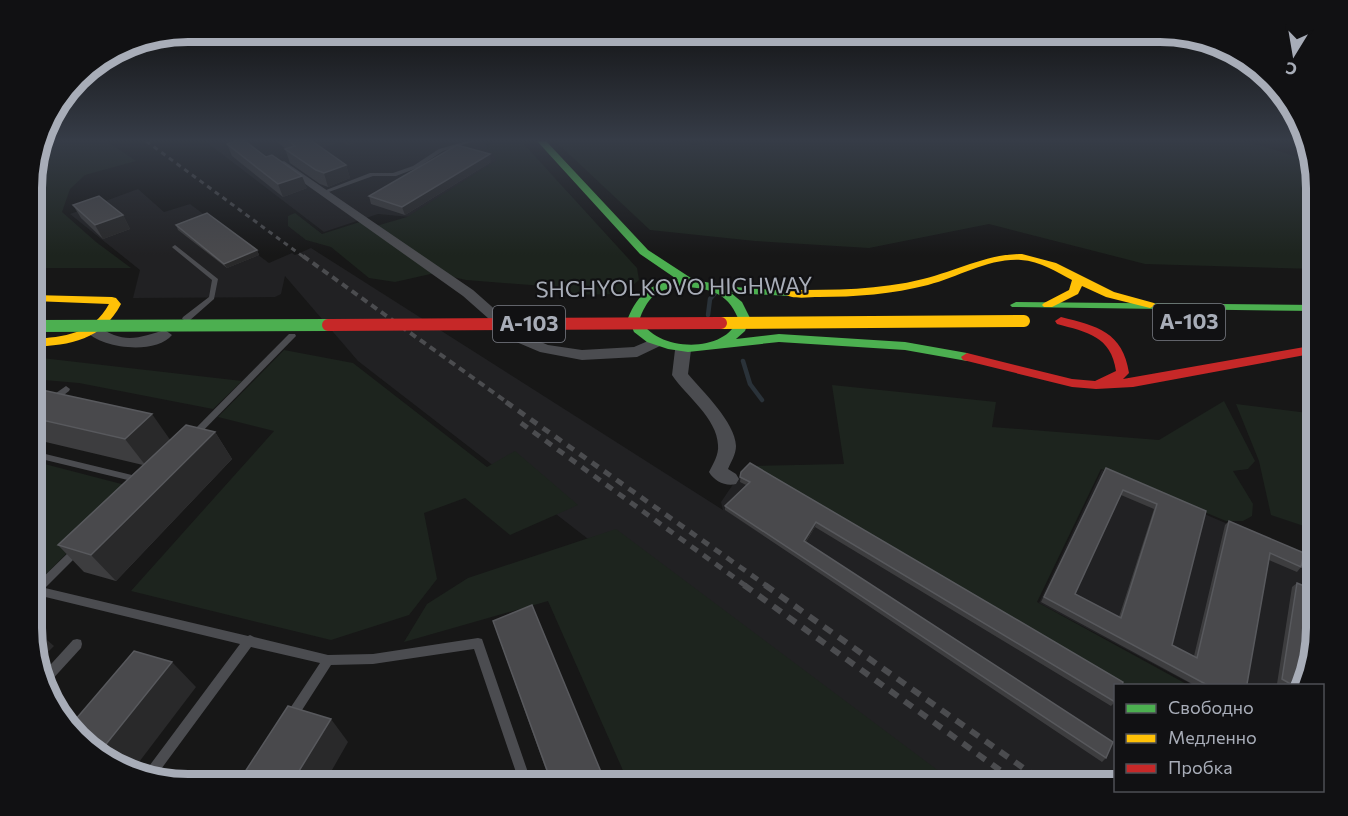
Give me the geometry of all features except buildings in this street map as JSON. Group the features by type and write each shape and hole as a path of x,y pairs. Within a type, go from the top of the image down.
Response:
{"street":[{"path":"305,179 468,293 519,338 545,349 582,355 637,352 655,343"},
{"path":"576,179 644,252 690,283 719,289 788,293 904,287 928,282 999,258 1017,257 1035,258 1055,265 1078,280 1107,293 1150,305"},
{"path":"644,252 656,278 636,308 635,320 641,333 655,343 682,350 700,350 779,338 905,346 961,356 1072,383 1096,385 1133,383 1306,351"},
{"path":"1048,304 1074,292 1078,280"},
{"path":"644,297 659,289 690,283"},
{"path":"719,289 735,298 759,331 779,338"},
{"path":"721,345 737,335 747,313 757,302 788,293"},
{"path":"42,298 96,298 112,300 115,304 111,314 92,330 64,340 42,342"},
{"name":"А-103","path":"1010,305 1306,308"},
{"name":"SHCHYOLKOVO HIGHWAY","path":"800,307 848,307"},
{"name":"SHCHYOLKOVO HIGHWAY","path":"621,309 657,308"},
{"name":"SHCHYOLKOVO HIGHWAY","path":"716,308 747,313"},
{"name":"SHCHYOLKOVO HIGHWAY","path":"42,314 513,310"},
{"path":"1062,321 1102,334 1116,345 1124,359 1123,373 1112,380 1096,385"},
{"name":"SHCHYOLKOVO HIGHWAY","path":"42,327 1108,321"},
{"path":"92,330 107,338 131,344 165,335"},
{"path":"682,350 680,375 719,425 727,443 725,457 718,472 730,479"}],"lane":[{"path":"324,192 358,179"},
{"path":"165,335 212,298 215,279 175,247"},
{"path":"186,443 292,336"},
{"path":"42,409 66,389"},
{"path":"42,456 147,481 139,489"},
{"path":"42,583 85,542"},
{"path":"42,592 328,660 373,659 478,643 523,774"},
{"path":"153,770 250,640"},
{"path":"50,674 77,644"},
{"path":"285,726 328,660"}],"shaded area":[{"path":"42,179 81,179 70,189 62,212 96,242 131,268 42,270"},
{"path":"255,179 469,179 410,217 378,214 324,232"},
{"path":"467,179 556,179 637,268 639,280 619,294 566,295 557,287 466,280 435,273 395,282 369,278 331,247 306,240 288,226 288,216 295,213 322,234 366,220 376,226 407,217"},
{"path":"596,179 1306,179 1306,269 1145,264 989,224 869,248 755,241 650,230"},
{"path":"138,189 164,212 190,204 269,263 311,248 723,510 721,502 736,480 749,467 1114,685 1114,774 892,774 358,361 285,276 281,294 275,297 133,298 140,270 70,214"},
{"path":"284,350 353,363 487,467 515,451 578,505 510,535 465,498 424,513 437,579 409,615 331,640 131,591 274,431 218,417"},
{"path":"42,358 242,381 213,409 79,383 42,380"},
{"path":"832,385 996,402 992,427 1159,440 1224,401 1255,461 1248,469 1233,471 1253,504 1252,516 1243,521 1226,521 1101,469 1037,602 1186,684 1119,684 749,466 844,464"},
{"path":"1236,404 1306,413 1306,527 1271,515 1259,461"},
{"path":"42,463 133,487 42,578"},
{"path":"1102,470 1306,558 1306,637 1294,684 1191,684 1039,603"},
{"path":"616,529 943,774 625,774 548,601 404,642 427,604 468,578"}],"waterway":[{"path":"708,315 710,299 716,292"},
{"path":"743,361 750,384 762,400"}],"railway":[{"path":"198,179 305,258"},
{"path":"303,256 508,403"},
{"path":"506,402 767,586"},
{"path":"521,423 746,586"},
{"path":"744,585 1005,774"},
{"path":"765,585 1032,774"}],"traffic: fast":[{"path":"576,179 644,252 690,283"},
{"path":"719,289 738,304 744,318 739,331 726,341 688,348 668,345 651,339 639,330 634,318 640,303 652,292 666,285 691,284 741,291 789,293"},
{"path":"1016,305 1306,308"},
{"path":"42,326 328,325"},
{"path":"721,345 779,338 905,346 967,357"}],"traffic: slow":[{"path":"789,293 875,291 938,279 997,259 1022,257 1052,266 1110,294 1150,305"},
{"path":"1048,305 1074,292 1078,280"},
{"path":"42,298 112,300 115,304 109,315 92,331 70,339 42,342"},
{"path":"721,323 1024,321"}],"traffic: jam":[{"path":"1061,321 1094,331 1111,342 1117,350 1123,373 1112,380 1098,384"},
{"path":"328,325 721,323"},
{"path":"967,357 1072,383 1096,385 1133,383 1306,351"}]}
